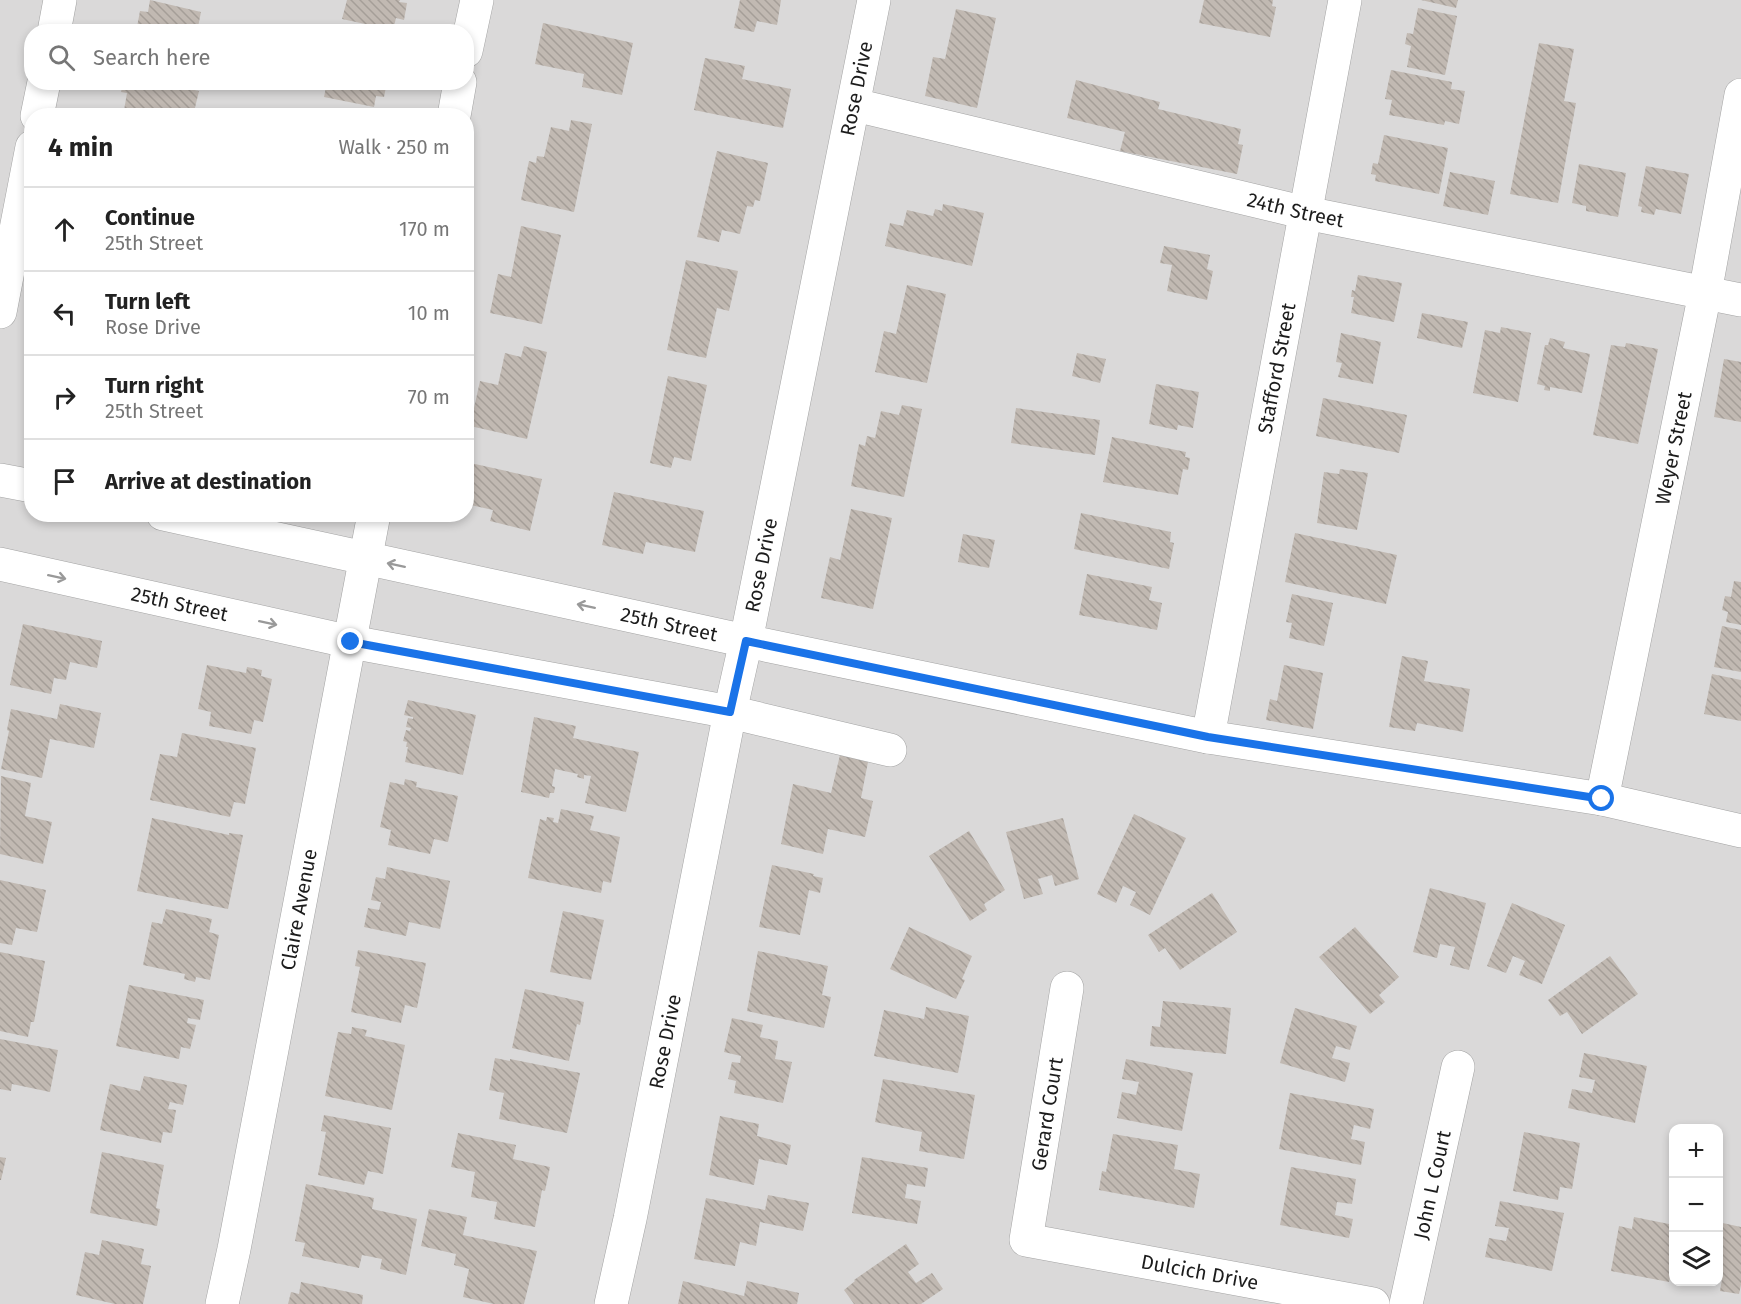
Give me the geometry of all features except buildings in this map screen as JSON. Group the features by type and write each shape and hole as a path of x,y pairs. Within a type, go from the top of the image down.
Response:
{"street":[{"path":"56,24 60,0"},
{"path":"472,24 477,0"},
{"name":"Rose Drive","path":"611,1304 855,105 874,0"},
{"name":"Stafford Street","path":"1208,737 1345,0"},
{"path":"39,108 43,90"},
{"path":"455,108 459,90"},
{"name":"Weyer Street","path":"1602,799 1705,293 1741,95"},
{"name":"24th Street","path":"855,105 1306,213 1741,300"},
{"path":"0,312 24,188"},
{"path":"0,480 24,484"},
{"name":"25th Street","path":"200,522 746,641 1208,737 1602,799 1741,831"},
{"name":"Claire Avenue","path":"222,1304 372,522"},
{"name":"25th Street","path":"0,564 351,642 730,712 890,750"},
{"name":"Gerard Court","path":"1026,1240 1067,988"},
{"name":"John L Court","path":"1406,1304 1458,1067"},
{"name":"Dulcich Drive","path":"1026,1240 1373,1304"}],"shaded area":[{"path":"0,0 1741,0 1741,1304 0,1304"}],"route":[{"path":"351,642 730,712 746,641 1208,737 1602,799"}]}
